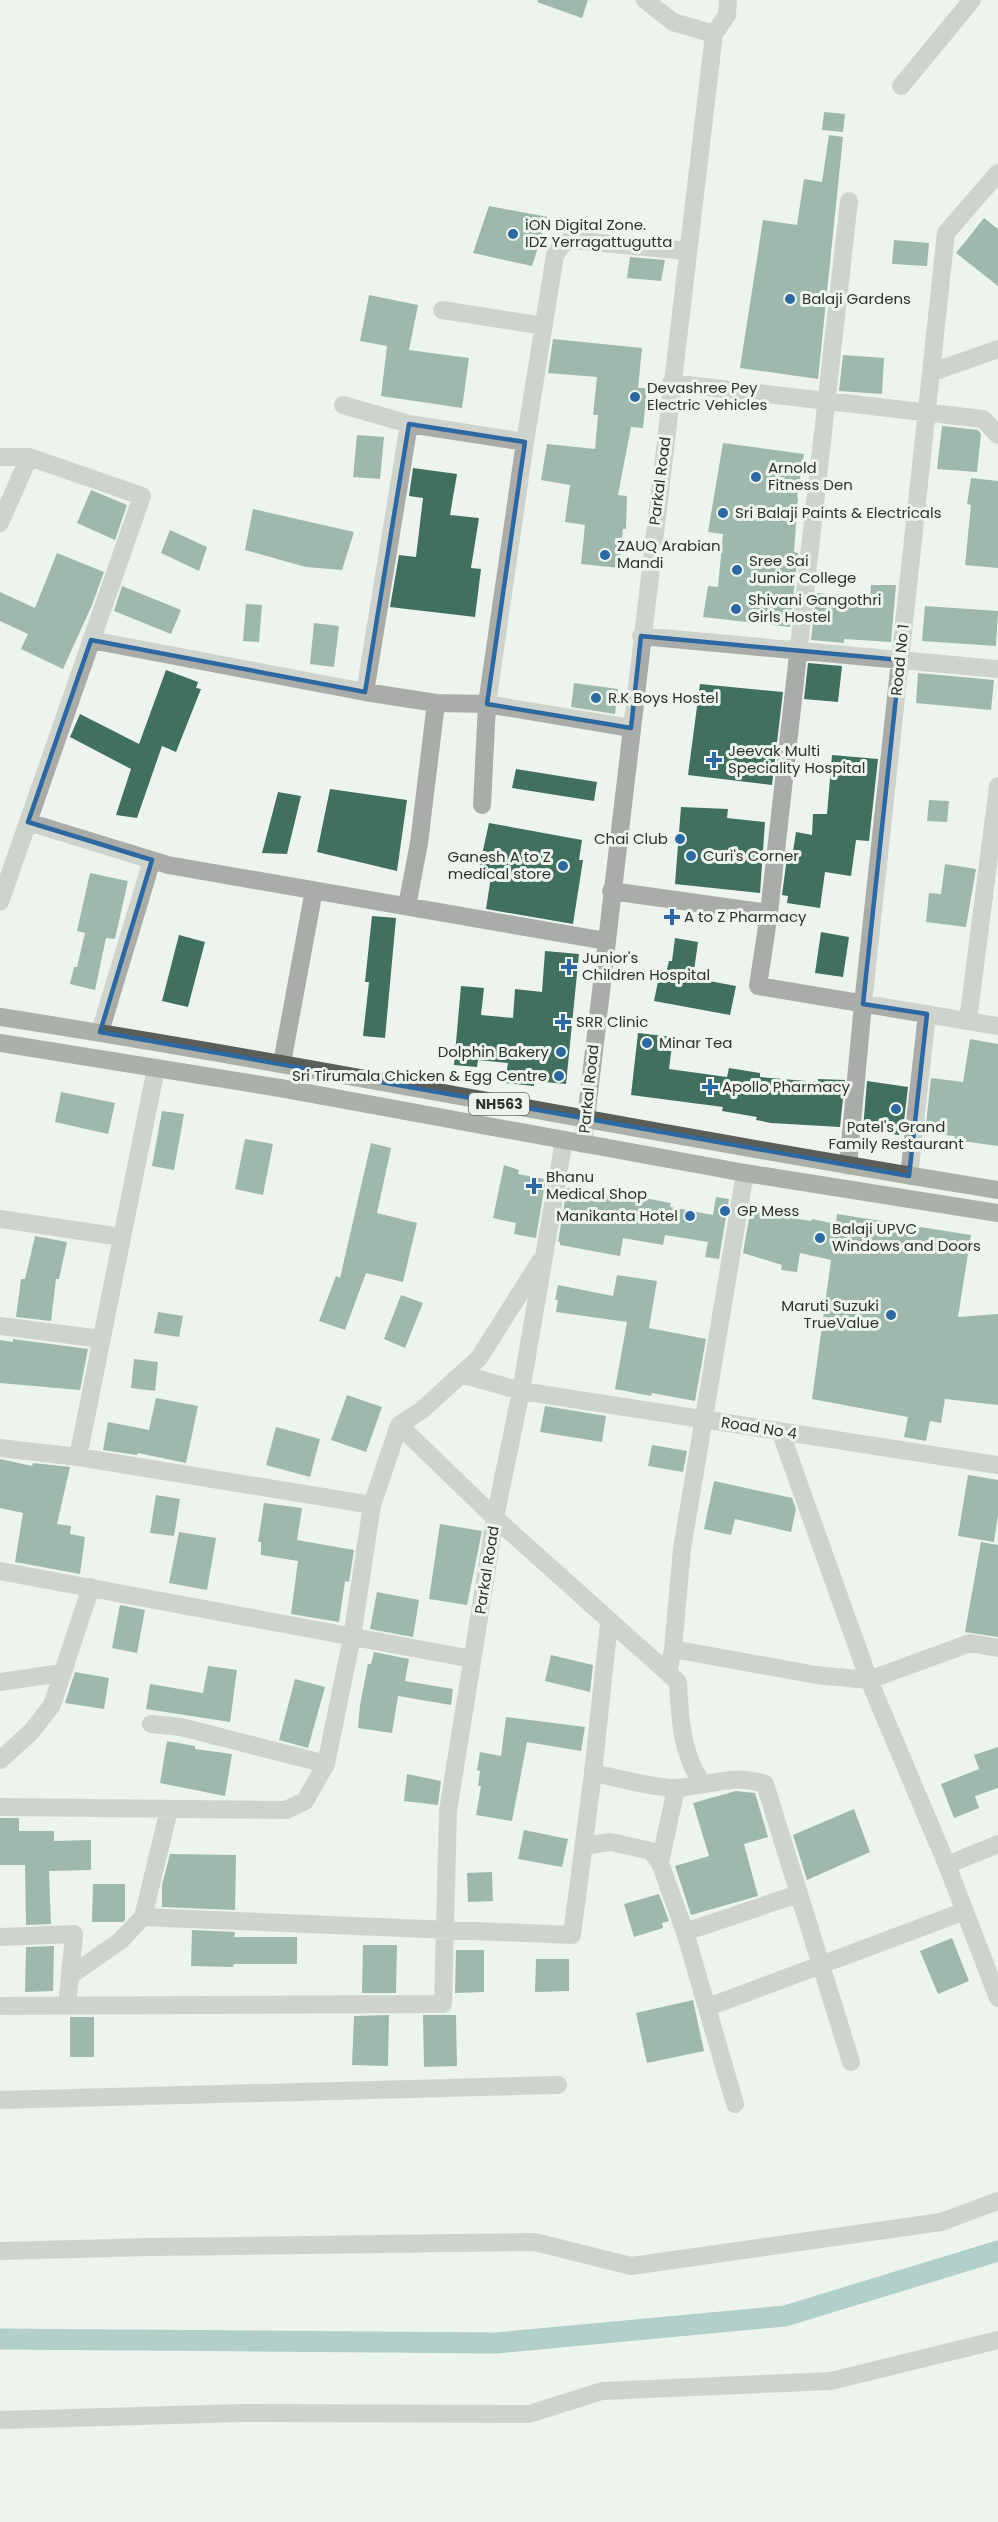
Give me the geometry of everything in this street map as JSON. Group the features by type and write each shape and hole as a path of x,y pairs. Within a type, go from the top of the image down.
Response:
{"highway":[{"name":"NH563","path":"0,1017 282,1063 586,1120 998,1190"},
{"name":"NH563","path":"0,1043 280,1088 745,1173 998,1213"}],"street":[{"path":"645,0 673,22 714,34"},
{"name":"Parkal Road","path":"583,1144 641,636 714,34 727,15 728,0"},
{"path":"901,86 972,0"},
{"name":"Road No 1","path":"848,1166 863,1004 933,372 946,233 998,173"},
{"path":"849,201 770,913 758,986 998,1026"},
{"path":"482,805 487,704 555,255 562,245 570,240 687,251"},
{"path":"441,310 544,326"},
{"path":"933,372 998,349"},
{"path":"671,383 983,419 998,435"},
{"path":"343,405 410,424 525,442"},
{"path":"365,692 410,424"},
{"path":"0,457 29,456 142,496 0,902"},
{"path":"0,523 29,456"},
{"path":"641,636 998,669"},
{"path":"92,640 365,692 436,703 487,704 631,728"},
{"path":"407,906 419,843 436,703"},
{"path":"968,1021 991,902 998,786"},
{"path":"28,822 168,865 606,941"},
{"path":"100,1032 152,860"},
{"path":"282,1063 314,890"},
{"path":"611,891 770,913"},
{"path":"909,1176 927,1014"},
{"path":"78,1457 156,1068"},
{"name":"Parkal Road","path":"68,2006 443,2004 448,1811 495,1518 564,1140"},
{"path":"668,1673 673,1649 682,1549 745,1173"},
{"path":"0,1219 121,1237"},
{"path":"0,1807 286,1810 305,1801 326,1764 352,1637 372,1505 399,1425 422,1410 479,1358 545,1253"},
{"path":"0,1326 101,1339"},
{"name":"Road No 4","path":"461,1374 520,1391 998,1465"},
{"path":"399,1425 495,1518 609,1623 678,1682 681,1723 690,1766 702,1783"},
{"path":"780,1431 870,1680 947,1865 998,1998"},
{"path":"0,1448 78,1457 372,1505"},
{"path":"0,1571 472,1659"},
{"path":"0,1760 43,1718 52,1705 91,1587"},
{"path":"143,1917 572,1935 609,1623"},
{"path":"673,1649 816,1675 870,1680 970,1642 998,1647"},
{"path":"0,1682 62,1673"},
{"path":"151,1724 180,1727 326,1764"},
{"path":"593,1773 675,1788 729,1779 754,1780 765,1784 851,2062"},
{"path":"660,1863 675,1788"},
{"path":"70,1976 120,1941 143,1917 169,1810"},
{"path":"583,1846 611,1842 651,1851 660,1863 685,1932 735,2104"},
{"path":"947,1865 998,1844"},
{"path":"685,1932 798,1894"},
{"path":"708,2007 965,1911"},
{"path":"0,1937 74,1934 68,2006 0,2006"},
{"path":"0,2100 558,2085"},
{"path":"0,2251 535,2242 631,2266 941,2222 998,2201"},
{"path":"0,2420 243,2414 530,2414 602,2391 831,2381 998,2340"}],"highlighted area":[{"path":"409,424 525,442 487,704 631,728 641,636 900,660 863,1004 927,1014 909,1176 100,1032 152,860 28,822 91,640 365,692"}],"building":[{"path":"538,0 588,0 582,18 537,2"},
{"path":"824,112 845,114 843,132 822,130"},
{"name":"Balaji Gardens","path":"829,135 843,137 818,379 740,368 763,220 797,225 804,179 822,182"},
{"path":"489,206 548,217 532,266 473,253"},
{"path":"984,218 998,229 998,286 956,253"},
{"path":"894,240 929,243 927,266 892,264"},
{"path":"630,257 665,260 661,281 627,278"},
{"path":"369,295 418,305 409,350 469,358 462,408 381,396 387,346 360,341"},
{"path":"553,339 642,348 638,388 647,388 643,428 631,427 618,495 627,496 626,529 623,529 619,568 581,564 585,525 565,522 570,485 541,480 547,444 595,449 598,415 593,415 597,377 548,373"},
{"path":"843,355 884,358 882,394 839,391"},
{"path":"942,426 978,430 981,434 977,472 937,469"},
{"path":"357,435 384,437 380,479 353,477"},
{"path":"723,443 804,454 797,497 794,552 798,553 790,627 703,617 708,586 718,587 723,534 708,532"},
{"path":"413,468 457,474 450,515 479,518 471,568 481,569 475,617 390,607 399,555 416,557 423,498 409,496"},
{"path":"971,478 998,481 998,568 965,565 971,505 967,504"},
{"path":"91,490 127,505 115,540 77,523"},
{"path":"253,509 354,532 342,570 306,567 245,550"},
{"path":"170,530 207,547 199,571 161,553"},
{"path":"57,553 104,572 63,669 21,649 28,634 0,621 0,592 35,608"},
{"path":"871,585 896,585 891,642 844,639 844,643 811,640 816,593 839,595 838,598 870,600"},
{"path":"122,586 181,610 171,634 114,611"},
{"path":"246,604 262,605 259,642 243,641"},
{"path":"925,606 998,611 996,646 922,641"},
{"path":"314,623 339,626 334,667 310,664"},
{"path":"808,663 842,666 838,702 804,699"},
{"path":"166,670 198,682 196,688 201,689 176,752 162,746 137,818 116,815 131,769 70,737 80,714 139,744"},
{"path":"918,673 994,680 991,710 916,703"},
{"path":"574,683 618,689 615,714 571,707"},
{"path":"700,684 783,692 772,785 688,775"},
{"path":"832,755 878,759 869,841 856,840 851,876 825,872 820,908 787,903 788,896 782,895 787,857 792,858 796,832 812,835 813,814 827,814"},
{"path":"516,769 597,782 594,801 512,788"},
{"path":"330,789 407,800 397,871 317,852"},
{"path":"278,792 301,796 287,854 262,853"},
{"path":"929,800 949,801 947,822 927,821"},
{"path":"681,807 728,809 727,818 765,822 760,893 675,884"},
{"path":"489,823 582,840 579,860 583,860 573,924 486,909 492,870 479,868"},
{"path":"945,864 976,869 966,927 926,922 929,893 941,894"},
{"path":"90,873 128,881 115,939 106,938 95,990 70,984 74,967 77,967 85,933 77,931"},
{"path":"372,916 396,918 385,1038 363,1036 369,982 365,982"},
{"path":"821,932 849,937 843,977 815,973"},
{"path":"179,935 205,942 188,1007 162,1001"},
{"path":"675,938 698,942 693,978 736,986 730,1015 654,1001 660,972 666,973 669,961 672,961"},
{"path":"545,951 579,954 566,1084 534,1081 534,1086 505,1083 508,1063 478,1060 477,1067 454,1065 461,986 484,988 481,1015 513,1018 515,989 542,992"},
{"path":"638,1033 673,1037 669,1069 727,1077 729,1068 760,1073 760,1077 818,1082 818,1079 845,1080 840,1127 771,1123 756,1120 757,1117 722,1111 723,1107 631,1095"},
{"path":"970,1039 998,1044 998,1146 954,1140 955,1136 925,1133 931,1078 963,1082"},
{"path":"867,1081 908,1087 903,1130 900,1130 899,1135 863,1130"},
{"path":"61,1092 115,1103 108,1134 55,1122"},
{"path":"162,1111 184,1114 174,1170 152,1166"},
{"path":"245,1139 273,1144 263,1195 235,1189"},
{"path":"371,1143 391,1148 377,1213 417,1223 403,1282 366,1273 345,1330 319,1321 336,1276 340,1278"},
{"path":"504,1165 519,1170 518,1174 544,1179 536,1238 514,1234 516,1223 493,1218"},
{"path":"567,1188 611,1196 612,1192 671,1203 670,1207 713,1215 716,1197 729,1199 719,1259 705,1257 708,1242 665,1235 663,1245 623,1238 620,1256 560,1245 558,1242"},
{"name":"Maruti Suzuki TrueValue","path":"751,1207 780,1216 811,1221 812,1219 836,1224 837,1214 971,1235 958,1317 998,1314 998,1405 945,1399 941,1423 930,1421 926,1441 904,1437 908,1417 812,1399 831,1260 800,1253 797,1272 781,1270 782,1265 743,1253"},
{"path":"35,1236 67,1242 59,1279 56,1279 51,1321 16,1317 21,1279 25,1279"},
{"path":"617,1275 657,1281 649,1328 706,1339 695,1401 615,1389 627,1322 556,1312 558,1300 555,1300 558,1285 613,1296"},
{"path":"401,1295 423,1303 405,1348 384,1339"},
{"path":"158,1312 183,1316 179,1337 154,1333"},
{"path":"13,1339 88,1349 80,1390 0,1383 0,1340 13,1342"},
{"path":"134,1359 158,1362 155,1391 131,1388"},
{"path":"347,1395 382,1407 366,1452 331,1440"},
{"path":"156,1398 198,1406 186,1463 138,1453 137,1455 103,1450 108,1422 149,1430"},
{"path":"545,1406 606,1416 602,1442 540,1432"},
{"path":"276,1427 320,1439 310,1477 266,1465"},
{"path":"652,1445 687,1451 683,1472 648,1466"},
{"path":"0,1459 32,1466 33,1463 70,1467 57,1524 71,1526 70,1534 85,1537 80,1574 15,1562 23,1513 0,1508"},
{"path":"968,1475 998,1480 998,1515 994,1542 958,1536"},
{"path":"714,1481 792,1498 796,1509 791,1532 735,1519 731,1535 704,1529"},
{"path":"156,1495 180,1499 174,1536 150,1533"},
{"path":"264,1503 302,1508 297,1540 354,1550 349,1582 345,1581 339,1622 291,1614 298,1561 261,1555 261,1542 258,1542"},
{"path":"440,1524 482,1531 467,1605 429,1599"},
{"path":"179,1532 216,1538 207,1590 169,1583"},
{"path":"981,1542 998,1545 998,1637 965,1632"},
{"path":"377,1592 419,1600 413,1637 370,1629"},
{"path":"120,1605 145,1610 137,1653 112,1648"},
{"path":"374,1652 409,1659 405,1681 453,1689 451,1705 398,1696 392,1733 358,1728 368,1664 371,1664"},
{"path":"551,1655 593,1665 590,1692 545,1681"},
{"path":"208,1666 237,1670 230,1722 146,1709 150,1684 203,1693"},
{"path":"75,1672 109,1678 104,1709 65,1703"},
{"path":"295,1679 325,1687 308,1748 279,1740"},
{"path":"506,1717 585,1727 581,1751 527,1742 512,1821 476,1815 481,1786 478,1786 480,1771 477,1770 480,1752 501,1756"},
{"path":"167,1741 195,1746 195,1749 232,1754 225,1796 160,1783"},
{"path":"998,1747 998,1788 975,1796 979,1808 954,1818 941,1784 979,1769 974,1755"},
{"path":"407,1774 441,1781 438,1805 404,1801"},
{"path":"736,1791 755,1793 768,1837 744,1844 758,1896 691,1915 675,1866 709,1856 693,1803"},
{"path":"854,1809 870,1852 807,1880 793,1835"},
{"path":"0,1818 19,1818 19,1831 54,1831 54,1841 91,1840 91,1870 49,1871 51,1924 26,1925 25,1865 0,1865"},
{"path":"524,1830 568,1839 562,1867 518,1859"},
{"path":"170,1854 236,1855 235,1910 162,1907 162,1885"},
{"path":"492,1872 493,1901 468,1902 467,1873"},
{"path":"93,1884 125,1884 125,1920 123,1922 92,1922"},
{"path":"659,1894 669,1921 662,1923 663,1928 634,1937 624,1904"},
{"path":"192,1930 235,1932 234,1937 297,1937 297,1964 191,1966"},
{"path":"952,1938 969,1981 938,1994 920,1951"},
{"path":"363,1945 397,1945 396,1993 362,1993"},
{"path":"54,1946 53,1991 25,1992 26,1947"},
{"path":"456,1950 484,1950 484,1992 455,1993"},
{"path":"536,1959 569,1959 569,1991 535,1992"},
{"path":"693,2000 704,2051 647,2063 636,2013"},
{"path":"389,2015 388,2066 352,2065 354,2016"},
{"path":"423,2015 456,2015 457,2066 424,2067"},
{"path":"70,2017 94,2017 94,2057 70,2057"}],"waterway":[{"path":"0,2339 496,2343 785,2316 998,2251"}],"place":[{"name":"iON Digital Zone. IDZ Yerragattugutta","path":"513,234"},
{"name":"Balaji Gardens","path":"790,299"},
{"name":"Devashree Pey Electric Vehicles","path":"635,397"},
{"name":"Arnold Fitness Den","path":"756,477"},
{"name":"Sri Balaji Paints & Electricals","path":"723,513"},
{"name":"ZAUQ Arabian Mandi","path":"605,555"},
{"name":"Sree Sai Junior College","path":"737,570"},
{"name":"Shivani Gangothri Girls Hostel","path":"736,609"},
{"name":"R.K Boys Hostel","path":"596,698"},
{"name":"Jeevak Multi Speciality Hospital","path":"714,760"},
{"name":"Chai Club","path":"680,839"},
{"name":"Curi's Corner","path":"691,856"},
{"name":"Ganesh A to Z medical store","path":"563,866"},
{"name":"A to Z Pharmacy","path":"672,917"},
{"name":"Junior's Children Hospital","path":"569,967"},
{"name":"SRR Clinic","path":"563,1022"},
{"name":"Minar Tea","path":"647,1043"},
{"name":"Dolphin Bakery","path":"561,1052"},
{"name":"Sri Tirumala Chicken & Egg Centre","path":"559,1076"},
{"name":"Apollo Pharmacy","path":"710,1087"},
{"name":"Patel's Grand Family Restaurant","path":"896,1109"},
{"name":"Bhanu Medical Shop","path":"534,1186"},
{"name":"GP Mess","path":"725,1211"},
{"name":"Manikanta Hotel","path":"690,1216"},
{"name":"Balaji UPVC Windows and Doors","path":"820,1238"},
{"name":"Maruti Suzuki TrueValue","path":"891,1315"}]}
